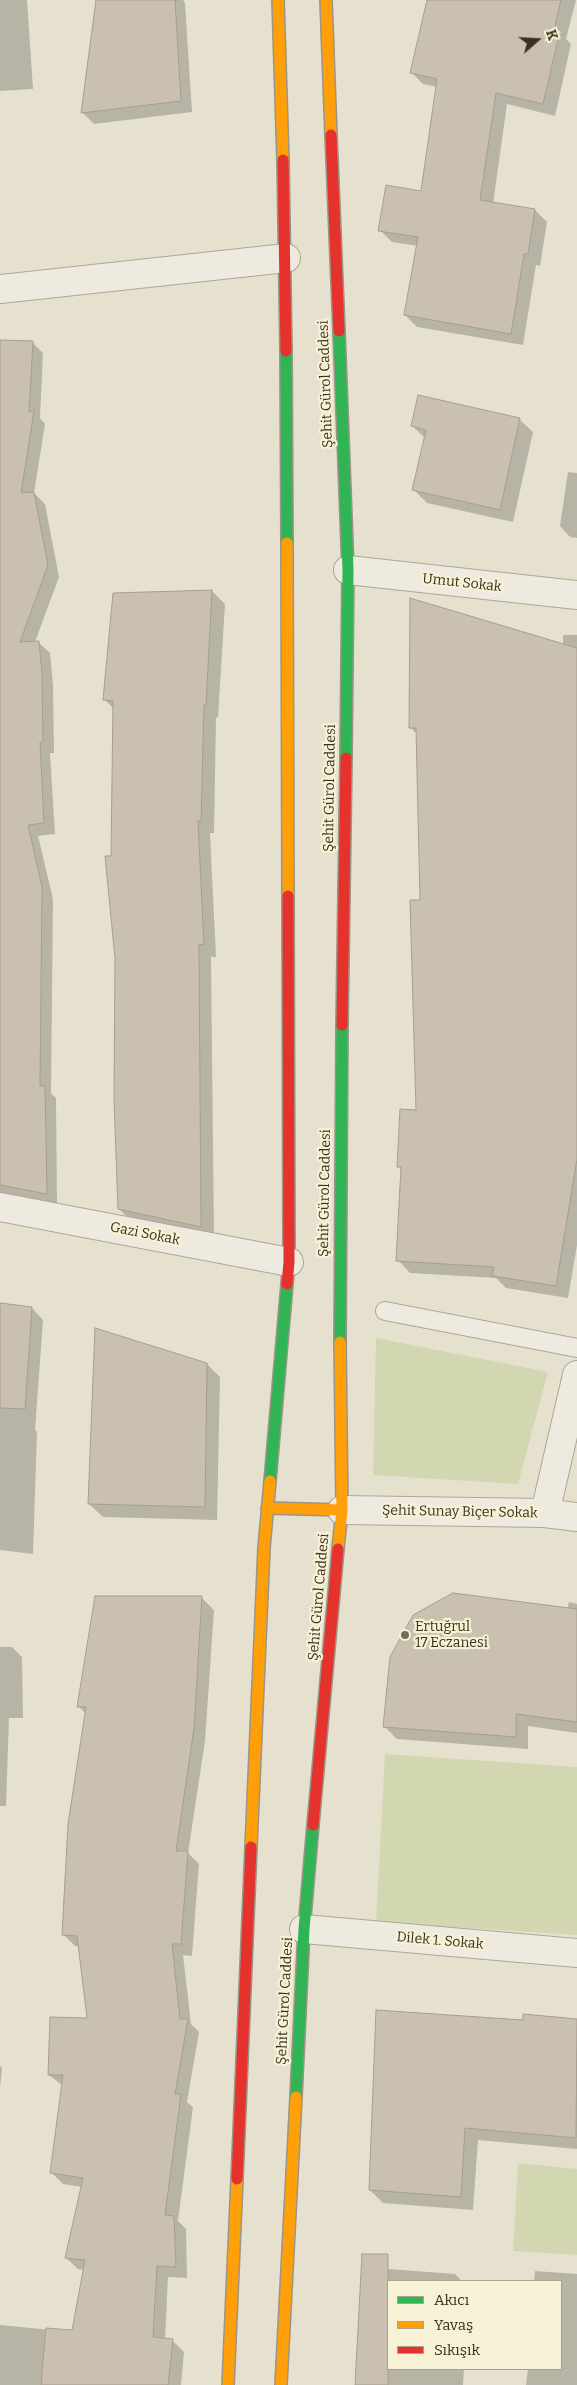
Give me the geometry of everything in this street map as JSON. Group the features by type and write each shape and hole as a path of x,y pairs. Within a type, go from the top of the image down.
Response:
{"main road":[{"path":"228,2385 267,1508 289,1262 286,258 278,0"},
{"name":"Şehit Gürol Caddesi","path":"281,2385 304,1929 342,1510 338,1301 348,570 326,0"},
{"path":"267,1508 342,1510"}],"street":[{"path":"0,288 286,258"},
{"name":"Umut Sokak","path":"348,570 577,595"},
{"name":"Gazi Sokak","path":"0,1207 289,1262"},
{"path":"545,1513 577,1375"},
{"name":"Şehit Sunay Biçer Sokak","path":"342,1510 545,1513 577,1518"},
{"name":"Dilek 1. Sokak","path":"304,1929 577,1953"}],"lane":[{"path":"385,1311 577,1348"}],"green space":[{"path":"376,1338 548,1372 518,1484 373,1475"},
{"path":"385,1754 577,1767 577,1935 376,1922"},
{"path":"518,2163 577,2169 577,2255 513,2251"}],"building":[{"path":"96,0 175,0 181,101 81,113"},
{"path":"427,0 561,0 554,30 560,31 543,104 496,93 480,200 535,209 528,254 524,254 511,334 404,315 418,237 378,231 386,185 421,191 437,79 410,73"},
{"path":"0,340 33,341 29,412 34,411 21,493 34,492 48,565 20,642 39,641 42,673 43,742 40,742 44,823 28,825 42,887 40,1086 45,1086 47,1194 0,1185"},
{"path":"418,395 520,418 500,510 412,490 426,430 411,426"},
{"path":"212,590 206,705 204,705 201,821 198,821 204,945 199,944 201,1227 118,1209 114,1100 115,958 105,856 111,856 113,701 103,700 113,593"},
{"path":"410,598 577,648 577,1159 556,1286 492,1276 494,1267 396,1261 401,1167 397,1167 400,1109 416,1110 410,900 420,900 416,728 409,728"},
{"path":"0,1303 32,1307 25,1409 0,1408"},
{"path":"95,1328 207,1363 205,1507 88,1504"},
{"path":"453,1593 577,1609 577,1722 516,1714 516,1737 383,1727 390,1657 413,1615"},
{"path":"95,1596 202,1596 194,1728 176,1851 188,1851 181,1944 172,1944 180,2019 188,2019 175,2094 181,2094 165,2215 174,2216 176,2267 157,2266 153,2337 173,2339 168,2385 41,2385 46,2328 72,2330 85,2260 65,2258 83,2178 50,2173 63,2075 48,2075 50,2017 87,2018 77,1936 62,1935 68,1824 86,1707 77,1707"},
{"path":"376,2010 523,2020 523,2014 577,2019 576,2138 465,2128 461,2197 369,2190"},
{"path":"362,2254 388,2254 388,2385 355,2385"}],"traffic: fast":[{"path":"339,331 348,570 346,758"},
{"path":"286,351 287,543"},
{"path":"340,1342 342,1025"},
{"path":"270,1481 287,1284"},
{"path":"296,2097 304,1929 313,1825"}],"traffic: slow":[{"path":"278,0 283,160"},
{"path":"326,0 331,135"},
{"path":"287,543 288,896"},
{"path":"338,1549 342,1510 340,1342"},
{"path":"251,1847 264,1548 270,1481"},
{"path":"267,1508 342,1510"},
{"path":"281,2385 296,2097"},
{"path":"228,2385 237,2179"}],"traffic: jam":[{"path":"331,135 339,331"},
{"path":"283,160 286,351"},
{"path":"342,1025 346,758"},
{"path":"287,1284 289,1262 288,896"},
{"path":"313,1825 338,1549"},
{"path":"237,2179 251,1847"}],"place":[{"name":"Ertuğrul 17 Eczanesi","path":"405,1635"}]}
